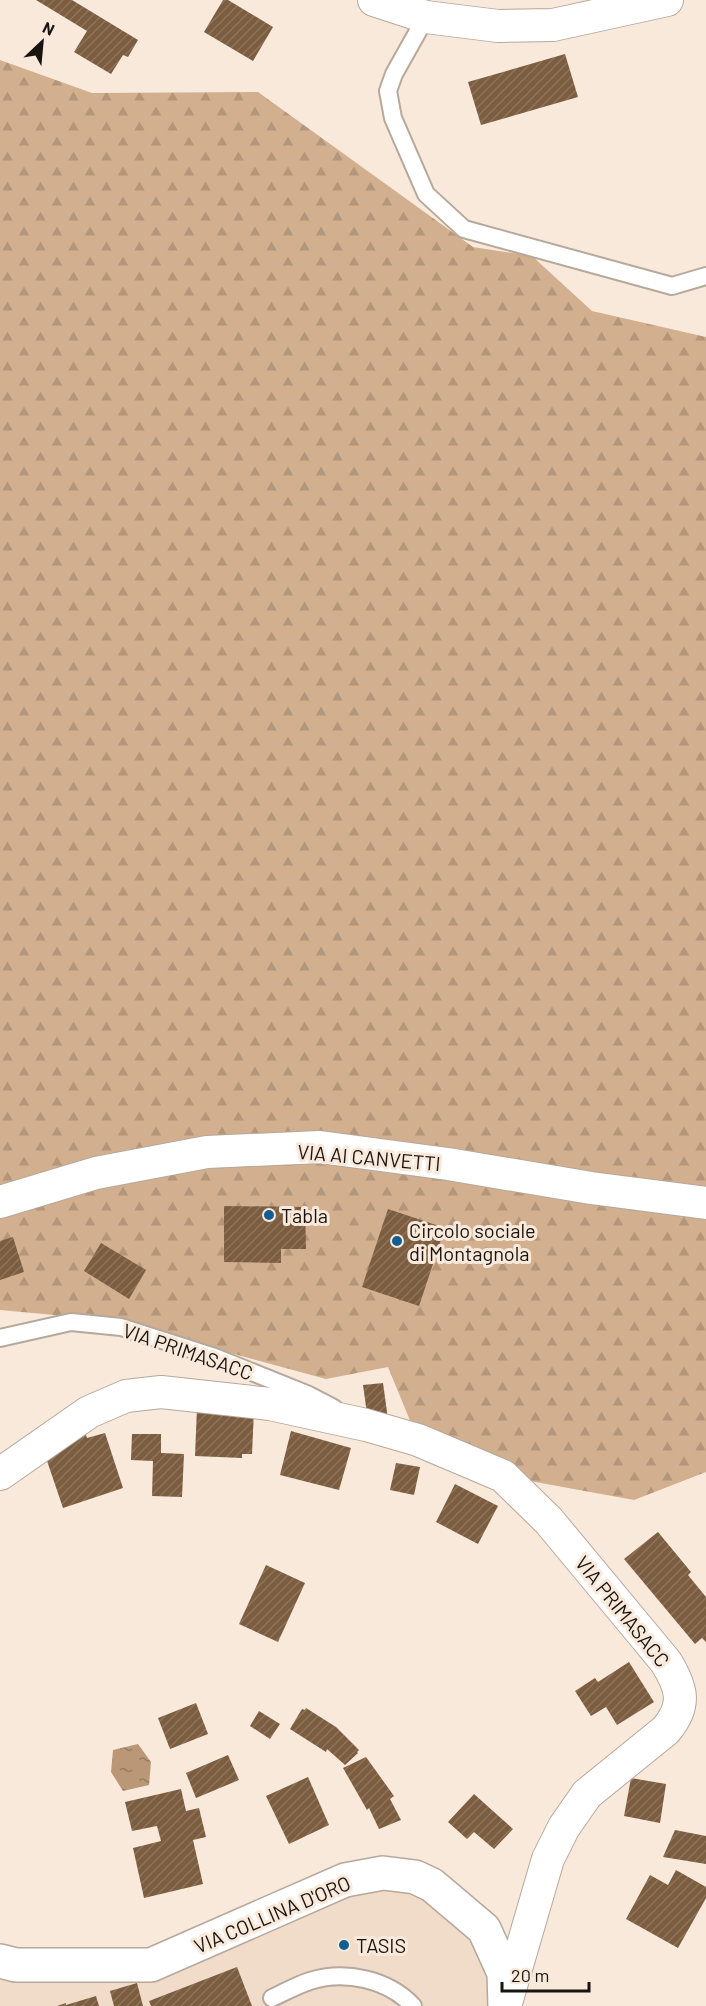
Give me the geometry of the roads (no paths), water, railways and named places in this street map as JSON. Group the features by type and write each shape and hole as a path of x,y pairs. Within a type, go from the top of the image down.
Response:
{"street":[{"path":"374,0 426,17 498,26 553,25 621,5 667,0"},
{"name":"VIA AI CANVETTI","path":"0,1202 96,1173 207,1152 320,1148 448,1164 591,1188 706,1203"},
{"name":"VIA PRIMASACC","path":"0,1474 90,1412 126,1396 162,1392 270,1404 366,1425 418,1440 503,1476 549,1521 666,1662 678,1681 681,1701 676,1719 666,1730 586,1794 564,1827 548,1859 506,2005"},
{"name":"VIA COLLINA D'ORO","path":"0,1961 16,1965 151,1965 345,1880 383,1873 415,1877 432,1885 484,1929 504,1973 506,2005"}],"lane":[{"path":"426,17 394,74 388,91 393,118 426,194 464,229 672,286 706,276"},
{"name":"VIA PRIMASACC","path":"0,1338 71,1322 121,1327 212,1356 309,1395 366,1425"},
{"path":"272,1998 311,1981 346,1975 379,1983 408,2000 413,2006"}],"water":[{"path":"138,1744 151,1762 149,1785 123,1791 111,1772 113,1750"}],"place":[{"name":"Tabla","path":"269,1215"},
{"name":"Circolo sociale di Montagnola","path":"397,1241"},
{"name":"TASIS","path":"344,1945"}]}
